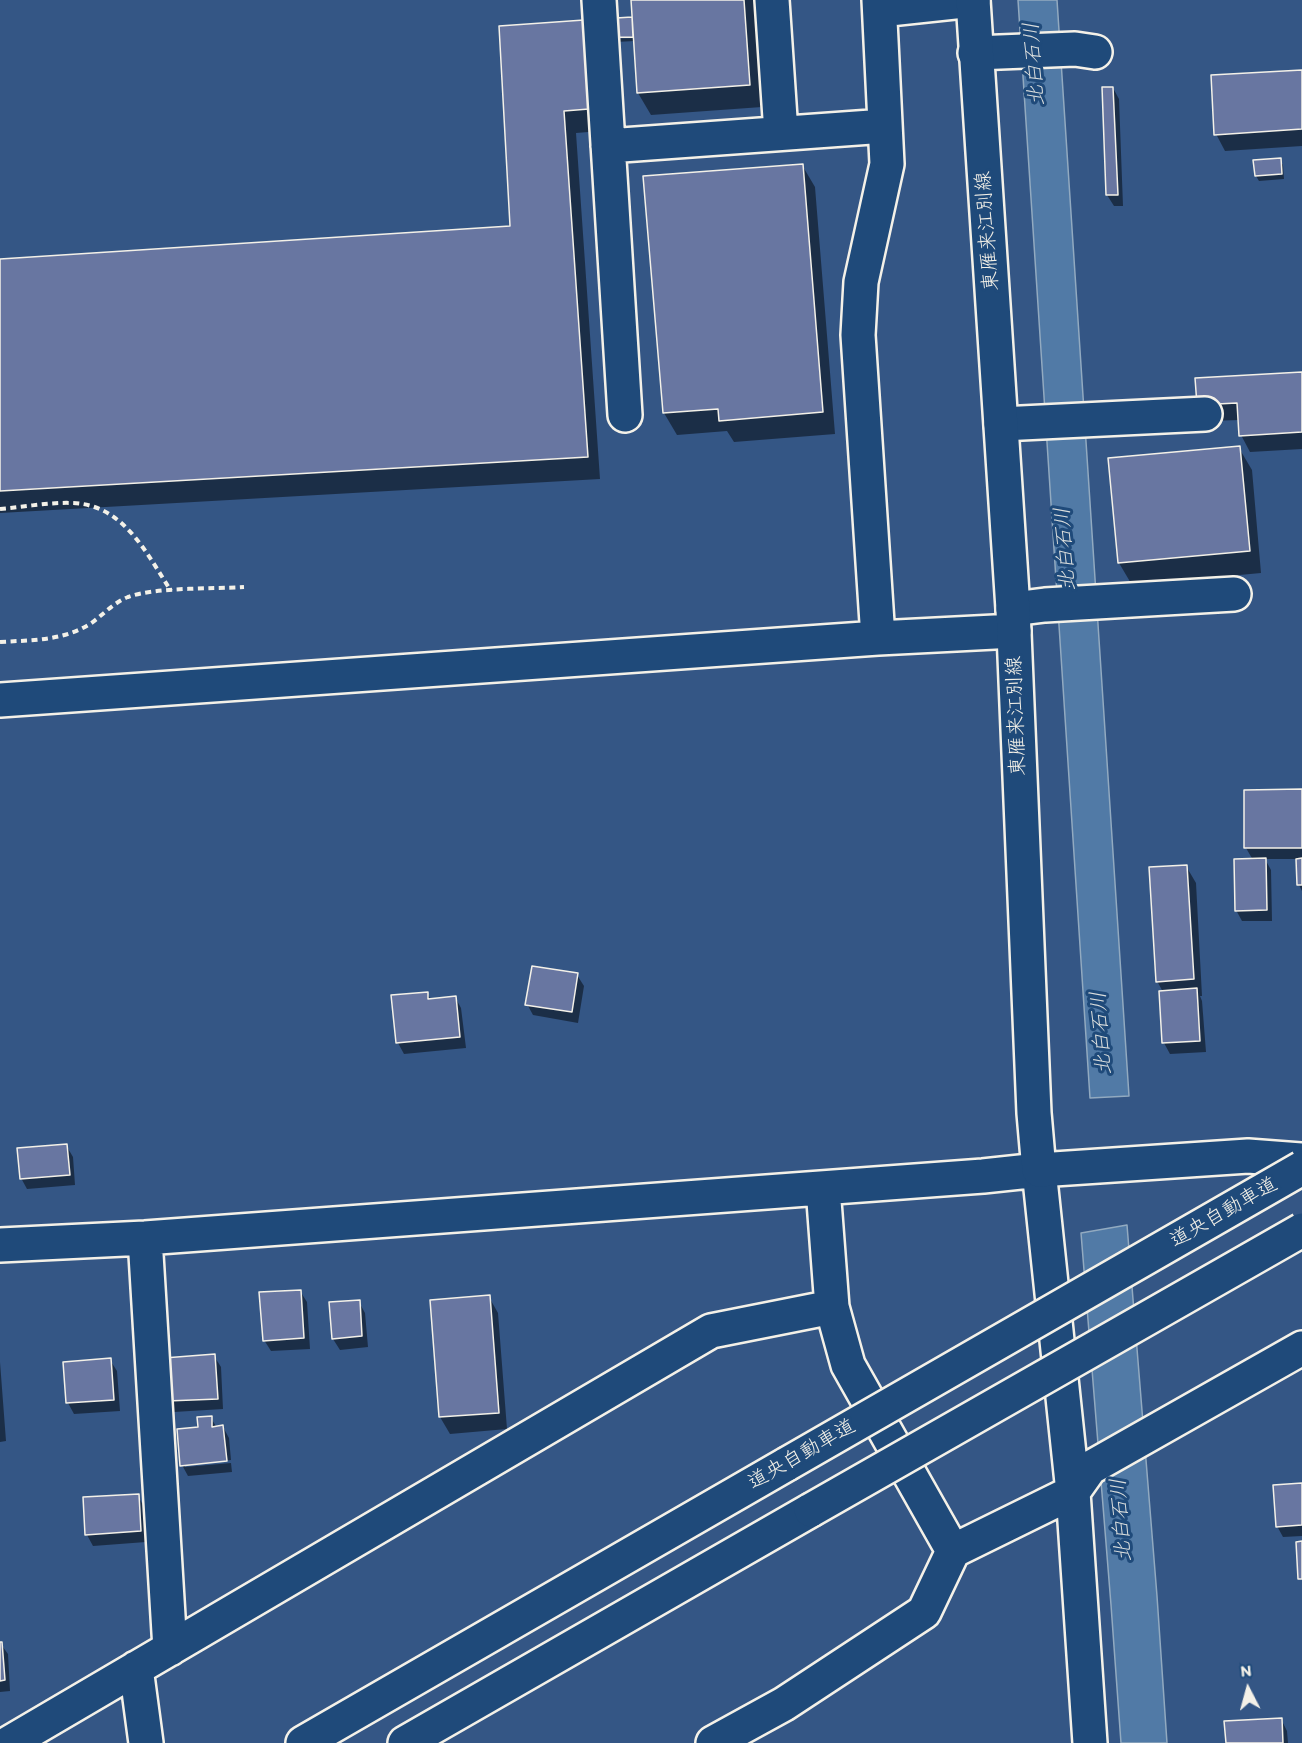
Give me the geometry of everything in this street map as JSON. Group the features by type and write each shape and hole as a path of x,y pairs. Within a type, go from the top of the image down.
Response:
{"main road":[{"path":"599,0 626,415"},
{"path":"772,0 781,133"},
{"path":"878,638 858,335 861,282 887,164 880,5 973,0"},
{"name":"東雁来江別線","path":"973,0 975,53 1012,424 1013,620 1034,1113 1039,1170 1082,1480 1090,1743"},
{"path":"975,53 1085,51"},
{"path":"608,146 885,126"},
{"path":"1012,424 1205,414"},
{"path":"0,700 878,638 1013,620 1045,605 1234,594"},
{"path":"0,1245 145,1238 1248,1156 1302,1160"},
{"name":"道央自動車道","path":"303,1743 1302,1168"},
{"path":"823,1188 832,1307 848,1365 953,1551"},
{"path":"405,1743 1302,1230"},
{"path":"145,1238 170,1649"},
{"path":"9,1743 711,1331 832,1307"},
{"path":"713,1743 784,1704 924,1612 953,1551 1082,1480 1163,1427 1302,1348"},
{"path":"136,1668 146,1743"}],"path":[{"path":"0,509 73,503 91,505 108,512 134,535 171,591"},
{"path":"0,642 56,638 90,623 128,597 171,591 244,587"}],"water":[{"name":"北白石川","path":"1018,0 1057,0 1129,1096 1090,1098"},
{"name":"北白石川","path":"1127,1225 1167,1743 1121,1743 1081,1233"}],"building":[{"path":"631,0 744,0 750,85 637,93"},
{"path":"632,17 633,37 585,38 584,20"},
{"path":"584,20 589,109 564,111 588,457 0,491 0,259 510,226 499,26"},
{"path":"1302,70 1302,129 1214,135 1211,75"},
{"path":"1102,87 1113,87 1118,195 1106,195"},
{"path":"1281,158 1282,174 1255,176 1253,160"},
{"path":"803,164 823,412 719,421 718,409 663,413 643,176"},
{"path":"1302,372 1302,432 1239,436 1237,403 1197,405 1195,378"},
{"path":"1240,446 1250,551 1118,563 1108,458"},
{"path":"1302,789 1302,848 1244,848 1244,790"},
{"path":"1266,858 1267,910 1235,911 1234,859"},
{"path":"1302,858 1302,885 1297,885 1296,859"},
{"path":"1187,865 1194,979 1156,982 1149,867"},
{"path":"532,966 578,973 572,1012 525,1005"},
{"path":"1197,988 1200,1041 1162,1043 1159,991"},
{"path":"428,992 428,999 456,996 460,1037 396,1043 391,995"},
{"path":"67,1144 70,1175 20,1179 17,1148"},
{"path":"301,1290 304,1338 263,1341 259,1292"},
{"path":"490,1295 499,1413 439,1417 430,1300"},
{"path":"360,1300 362,1336 332,1339 329,1302"},
{"path":"215,1354 218,1399 167,1401 164,1358"},
{"path":"111,1358 114,1400 66,1403 63,1362"},
{"path":"212,1416 212,1427 223,1425 227,1461 180,1466 177,1429 198,1427 197,1417"},
{"path":"1302,1483 1302,1525 1276,1527 1273,1485"},
{"path":"139,1494 141,1531 85,1535 83,1497"},
{"path":"1302,1541 1302,1579 1298,1579 1296,1542"},
{"path":"0,1642 2,1642 5,1680 0,1681"},
{"path":"1282,1718 1283,1743 1226,1743 1224,1721"}]}
